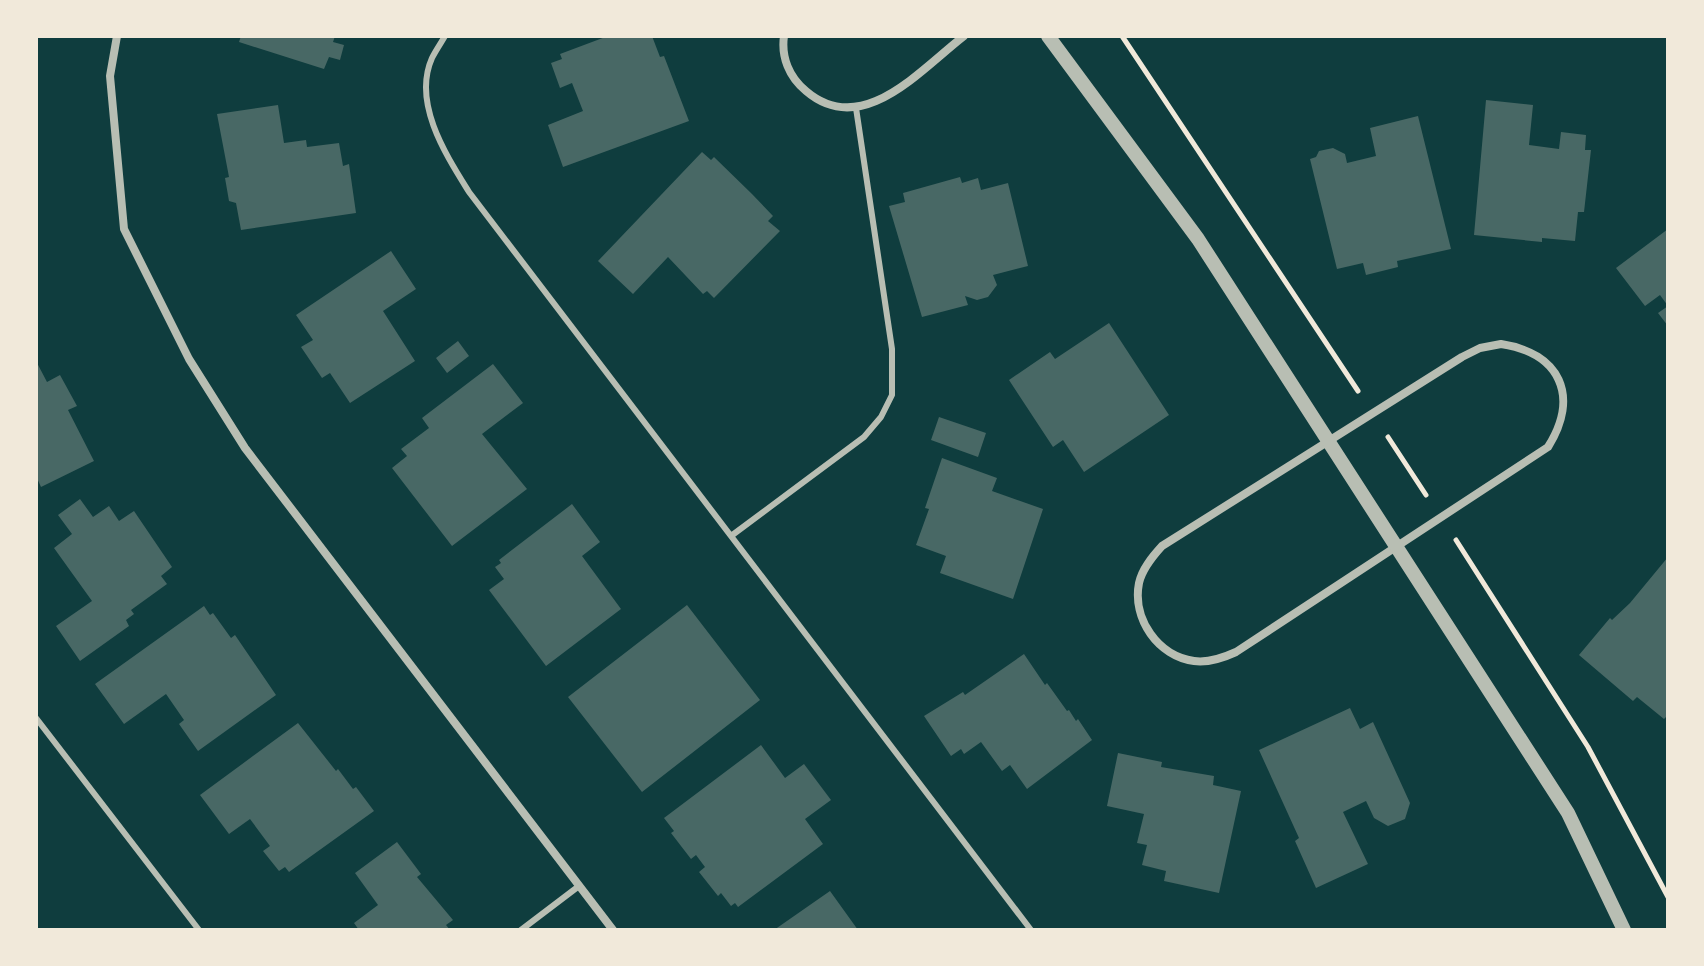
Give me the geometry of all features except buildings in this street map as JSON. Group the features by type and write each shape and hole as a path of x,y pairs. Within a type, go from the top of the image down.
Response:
{"street":[{"path":"117,36 110,76 124,229 189,359 245,448 613,930"},
{"path":"784,36 786,65 798,84 814,98 835,107 856,108 877,103 964,36"},
{"path":"1048,36 1198,239 1329,441 1568,813 1624,930"},
{"path":"1501,344 1521,347 1539,355 1554,370 1562,389 1564,410 1559,430 1548,447 1236,652 1217,660 1195,661 1174,655 1157,643 1144,625 1138,604 1139,582 1148,563 1162,546 1373,414 1480,348 1501,344"}],"lane":[{"path":"445,36 431,60 426,88 432,122 455,171 1031,930"},
{"path":"731,536 864,437 881,417 892,395 892,349 856,108"},
{"path":"36,718 199,930"},
{"path":"521,930 579,886"}],"path":[{"path":"1122,36 1480,575 1588,747 1668,897"}]}
